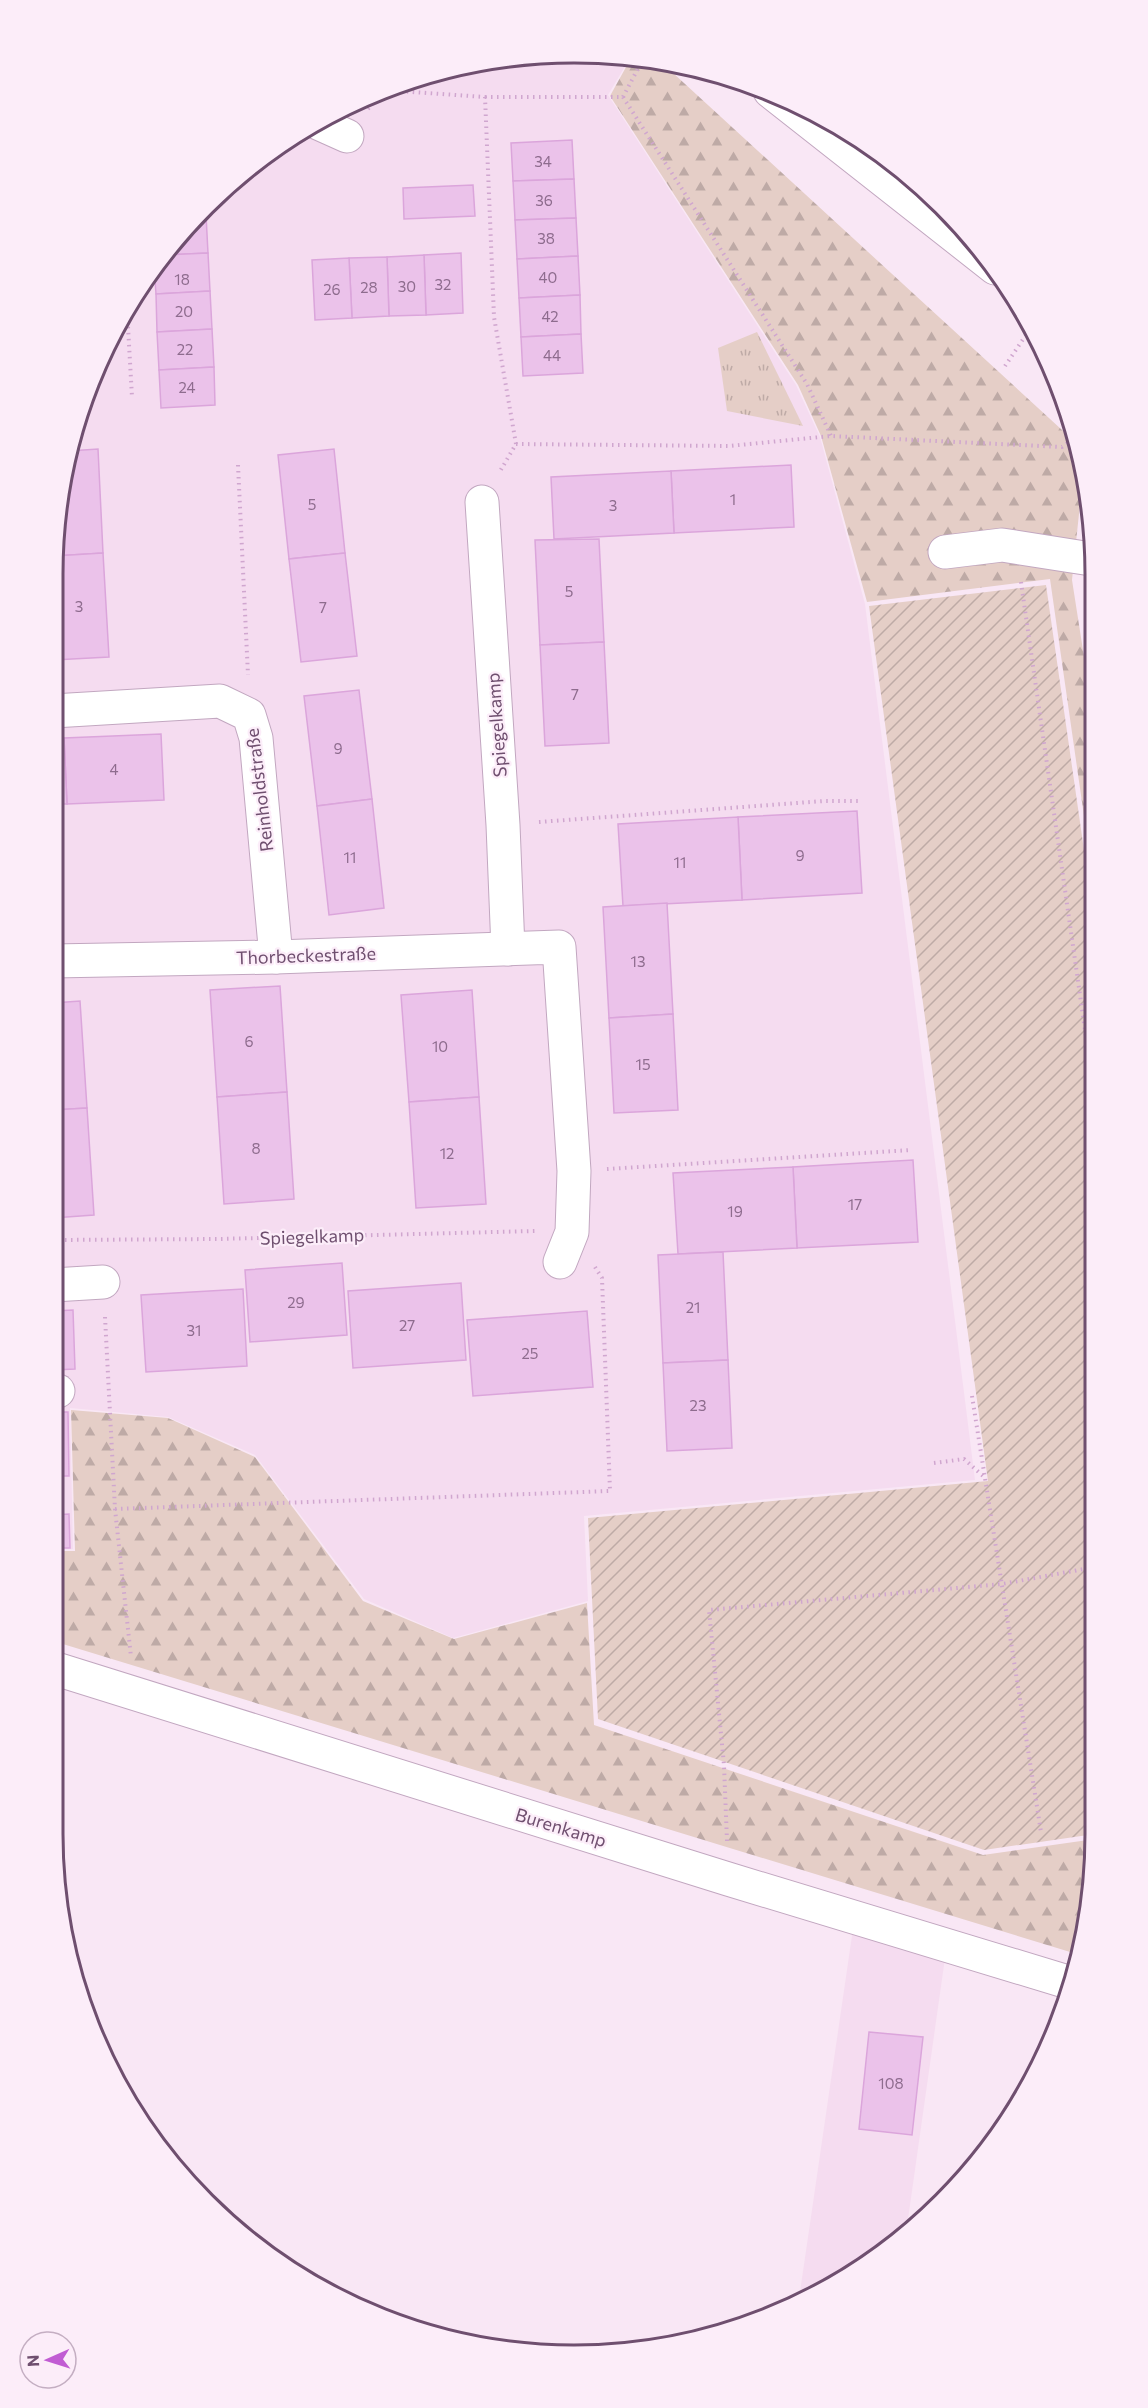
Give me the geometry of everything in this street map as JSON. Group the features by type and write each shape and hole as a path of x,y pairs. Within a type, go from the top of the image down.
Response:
{"street":[{"path":"804,118 964,244"},
{"path":"327,127 346,136"},
{"name":"Spiegelkamp","path":"482,502 503,825 508,949"},
{"path":"945,552 1002,545 1085,558"},
{"name":"Reinholdstraße","path":"63,710 220,701 249,715 256,738 276,957"},
{"name":"Thorbeckestraße","path":"63,961 276,957 559,947 574,1171"},
{"path":"566,1247 574,1171"},
{"path":"63,1284 103,1282"},
{"name":"Burenkamp","path":"63,1672 728,1879 1063,1981"}],"path":[{"path":"623,98 640,67"},
{"path":"406,92 485,97 623,98"},
{"path":"482,502 516,444 494,317 485,97"},
{"path":"623,98 807,384 831,436"},
{"path":"346,136 371,105"},
{"path":"128,324 132,397"},
{"path":"1005,366 1026,336"},
{"path":"516,444 729,446 831,436 1062,447 1068,443"},
{"path":"238,465 249,715"},
{"path":"1016,546 1085,1030"},
{"path":"503,825 824,801 861,801"},
{"path":"574,1171 911,1150"},
{"name":"Spiegelkamp","path":"63,1240 218,1239 515,1230 566,1247"},
{"path":"101,1239 115,1509 136,1695"},
{"path":"115,1509 610,1491 602,1278 566,1247"},
{"path":"972,1396 1041,1832"},
{"path":"934,1463 964,1459 984,1477"},
{"path":"728,1879 724,1765 709,1610 1002,1584 1085,1569"}],"shaded area":[{"path":"541,64 625,66 608,95 796,385 820,437 865,604 975,1480 584,1516 588,1601 453,1638 364,1599 255,1455 168,1417 70,1408 73,1549 63,1550 63,574 67,507 80,442 90,410 102,378 131,318 169,263 190,237 237,190 290,149 319,131 378,102 442,80 507,67"},
{"path":"854,1922 946,1951 908,2221 858,2259 800,2292"}],"green space":[{"path":"627,66 673,73 1065,433 1080,503 1072,580 1085,663 1085,823 1050,579 867,602 821,436 798,385 610,96"},
{"path":"757,332 803,426 727,411 718,348"},
{"path":"1046,585 1085,857 1085,1835 984,1850 598,1719 588,1518 988,1481 869,606"},
{"path":"71,1410 168,1418 255,1457 363,1601 454,1639 587,1603 594,1725 983,1855 1085,1840 1081,1901 1071,1952 63,1644 63,1551 75,1551"}],"building":[{"path":"572,140 574,179 513,181 511,143"},
{"path":"574,179 576,218 515,220 513,181"},
{"path":"473,185 475,216 404,219 403,188"},
{"path":"576,218 578,256 517,259 515,220"},
{"path":"206,220 208,253 176,254"},
{"path":"208,253 210,291 156,294 155,282 176,254"},
{"path":"461,253 463,313 426,315 424,255"},
{"path":"424,255 426,315 389,316 387,257"},
{"path":"578,256 580,295 519,298 517,259"},
{"path":"387,257 389,316 352,318 349,258"},
{"path":"349,258 352,318 315,320 312,260"},
{"path":"210,291 212,329 157,332 156,294"},
{"path":"580,295 581,334 521,337 519,298"},
{"path":"212,329 214,367 159,370 157,332"},
{"path":"581,334 583,373 523,376 521,337"},
{"path":"214,367 215,405 161,408 159,370"},
{"path":"98,449 103,553 64,555 67,507 78,450"},
{"path":"334,449 345,553 289,559 278,455"},
{"path":"791,465 794,527 674,533 671,471"},
{"path":"671,471 674,533 554,539 551,477"},
{"path":"599,539 604,642 540,645 535,540"},
{"path":"103,553 109,657 63,660 64,555"},
{"path":"345,553 357,656 301,662 289,559"},
{"path":"604,642 609,743 545,746 540,645"},
{"path":"359,690 372,799 317,806 304,696"},
{"path":"161,734 164,800 67,804 64,738"},
{"path":"64,738 67,804 63,804"},
{"path":"372,799 384,908 329,915 317,806"},
{"path":"857,811 862,893 742,900 738,817"},
{"path":"738,817 742,900 623,906 618,824"},
{"path":"667,903 673,1014 609,1018 603,907"},
{"path":"280,986 287,1092 217,1097 210,990"},
{"path":"472,990 479,1097 409,1102 401,995"},
{"path":"80,1001 87,1108 63,1109 63,1002"},
{"path":"673,1014 678,1110 614,1113 609,1018"},
{"path":"287,1092 294,1199 224,1204 217,1097"},
{"path":"479,1097 486,1204 416,1208 409,1102"},
{"path":"87,1108 94,1215 63,1217 63,1109"},
{"path":"913,1160 918,1242 797,1248 793,1167"},
{"path":"793,1167 797,1248 678,1254 673,1173"},
{"path":"723,1252 728,1360 663,1363 658,1255"},
{"path":"342,1263 347,1335 250,1342 245,1270"},
{"path":"461,1283 466,1360 353,1368 348,1291"},
{"path":"243,1289 247,1366 146,1372 141,1295"},
{"path":"63,1310 73,1310 75,1369 63,1370"},
{"path":"587,1311 593,1387 473,1396 467,1320"},
{"path":"728,1360 732,1448 667,1451 663,1363"},
{"path":"63,1412 68,1412 69,1476 63,1476"},
{"path":"63,1514 69,1514 70,1548 63,1548"},
{"path":"869,2032 923,2037 912,2135 859,2129"}]}
